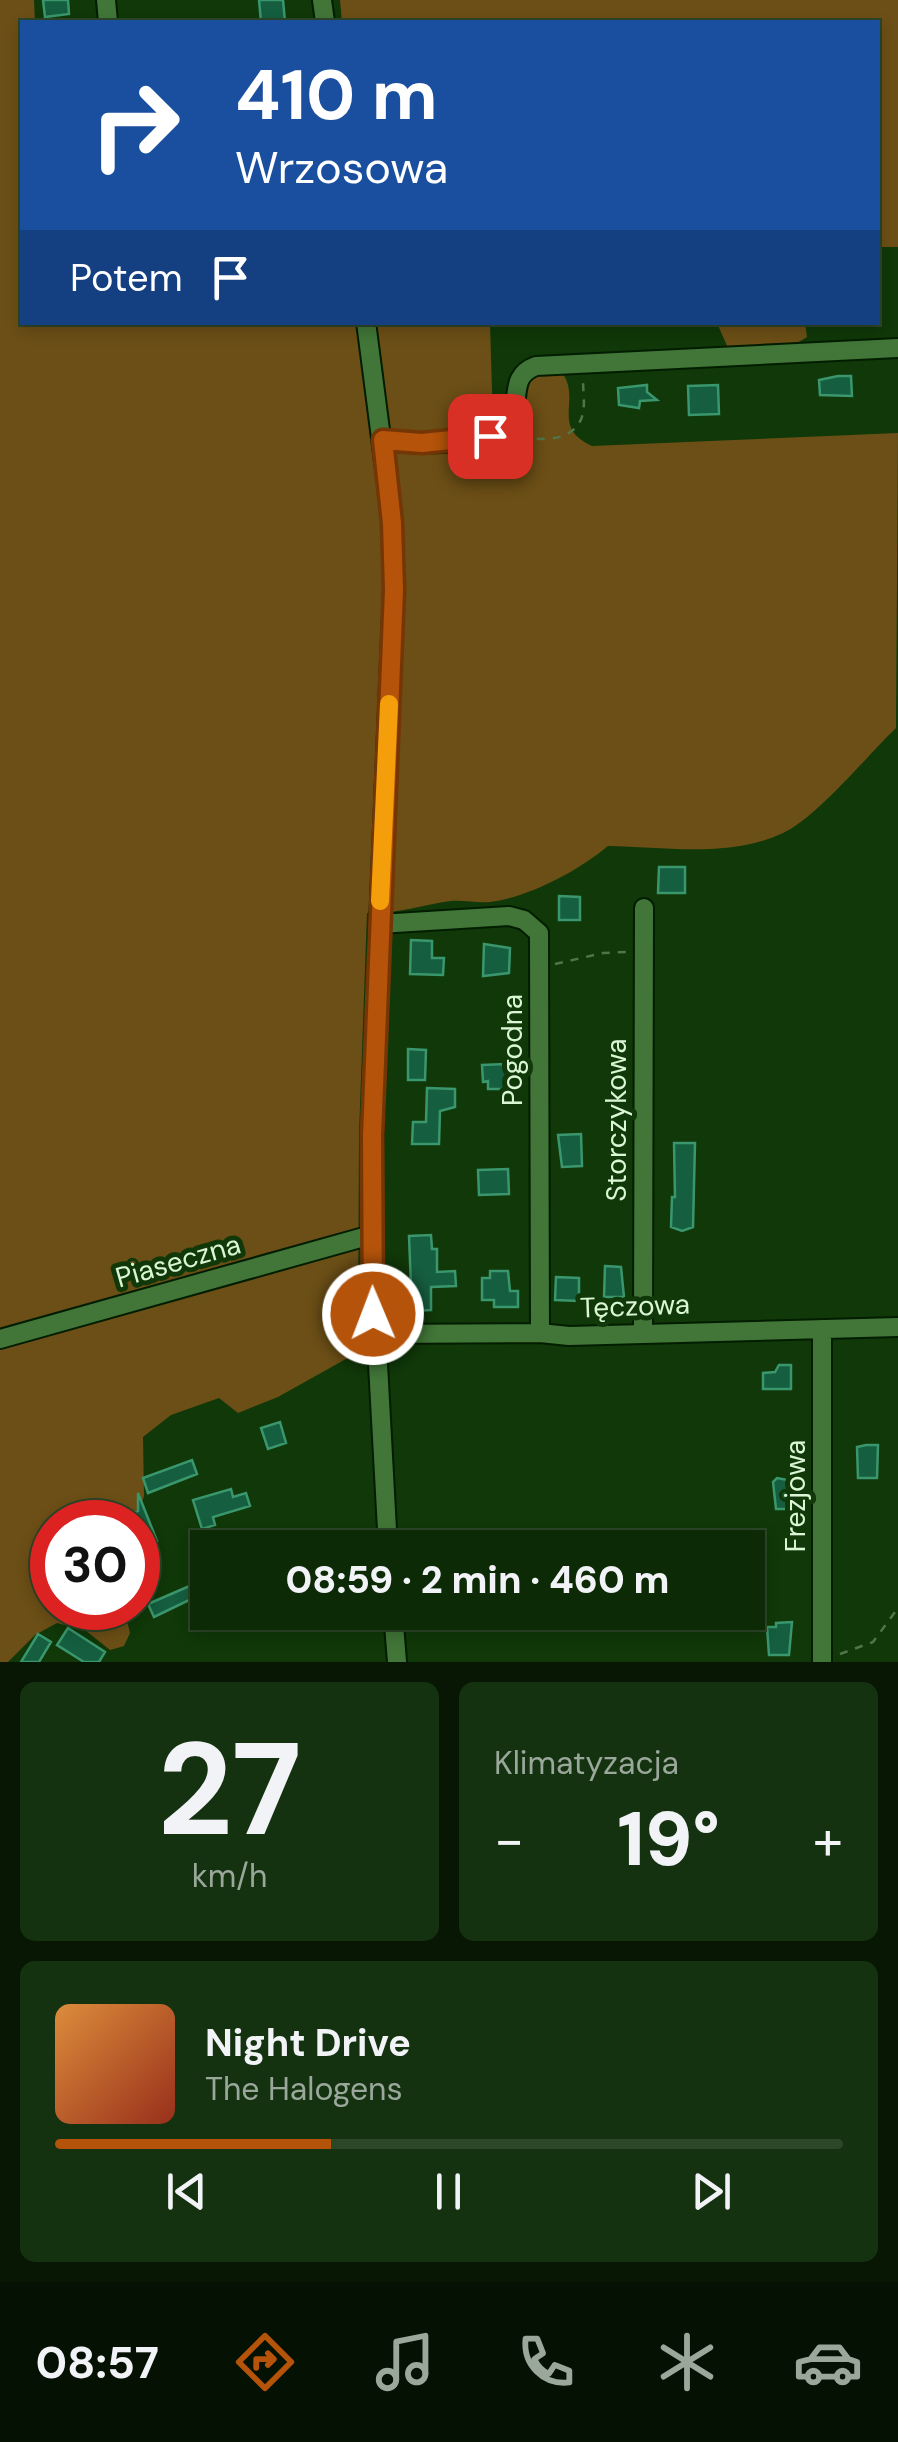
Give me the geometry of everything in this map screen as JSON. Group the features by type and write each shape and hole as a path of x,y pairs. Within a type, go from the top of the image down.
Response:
{"street":[{"path":"366,325 392,523 394,590 379,924 371,1235 387,1530"},
{"path":"383,440 422,443 490,436 503,430 512,420 517,380 536,366 898,348"},
{"name":"Storczykowa","path":"643,1333 644,908"},
{"name":"Pogodna","path":"379,924 509,916 534,926 539,933 540,1333"},
{"name":"Piaseczna","path":"0,1340 371,1235"},
{"name":"Tęczowa","path":"375,1334 570,1336 898,1327"},
{"name":"Frezjowa","path":"822,1329 822,1659"},
{"path":"394,1630 397,1662"}],"path":[{"path":"503,430 536,440 562,437 575,428 583,414 583,364"},
{"path":"540,962 561,963 628,952 644,942"},
{"path":"822,1659 873,1642 898,1608"}],"shaded area":[{"path":"0,0 34,0 35,20 20,20 20,325 490,325 493,425 497,440 504,446 517,431 516,410 530,374 559,369 569,390 572,429 592,446 898,433 896,728 810,814 783,833 763,841 697,849 608,846 552,882 520,895 367,913 359,1134 358,1341 353,1355 278,1397 238,1413 219,1398 171,1415 143,1437 143,1500 30,1500 30,1630 44,1630 8,1662 0,1662"},
{"path":"340,0 898,0 898,247 880,247 880,20 342,20"},
{"path":"718,325 805,325 807,337 787,349 728,348"},
{"path":"85,1630 129,1630 124,1646 110,1650"}],"building":[{"path":"43,0 68,0 69,14 45,17"},
{"path":"259,0 283,0 285,20 261,20"},
{"path":"851,376 852,396 820,395 819,380"},
{"path":"647,385 647,392 657,400 640,401 639,408 619,405 618,388"},
{"path":"718,385 719,414 689,415 688,386"},
{"path":"659,867 685,867 685,893 658,893"},
{"path":"559,896 580,897 580,920 559,920"},
{"path":"411,940 432,941 432,958 444,958 443,975 410,974"},
{"path":"484,944 510,948 509,973 483,976"},
{"path":"408,1049 426,1050 425,1080 408,1080"},
{"path":"506,1064 507,1089 488,1089 488,1081 483,1082 482,1065"},
{"path":"427,1088 455,1089 455,1107 440,1111 439,1144 412,1144 413,1122 426,1122"},
{"path":"581,1134 582,1166 562,1167 558,1135"},
{"path":"674,1143 695,1143 693,1227 682,1231 671,1227"},
{"path":"508,1169 509,1194 479,1195 478,1170"},
{"path":"431,1235 432,1249 437,1249 437,1272 455,1271 456,1286 431,1287 431,1310 412,1311 409,1236"},
{"path":"605,1266 621,1267 624,1297 604,1297"},
{"path":"490,1271 508,1271 510,1291 518,1291 518,1307 494,1307 494,1300 482,1300 482,1278 490,1278"},
{"path":"556,1277 579,1278 579,1301 555,1300"},
{"path":"779,1365 791,1365 791,1389 763,1389 763,1373 775,1372"},
{"path":"280,1422 286,1443 268,1449 261,1428"},
{"path":"878,1445 877,1478 858,1478 857,1447"},
{"path":"192,1460 197,1474 148,1493 143,1478"},
{"path":"777,1478 793,1481 793,1509 776,1509 773,1482"},
{"path":"231,1489 233,1497 246,1493 250,1506 213,1517 215,1525 202,1529 193,1500"},
{"path":"190,1586 190,1600 160,1614 160,1599"},
{"path":"792,1622 789,1655 769,1655 767,1627"},
{"path":"67,1630 71,1630 105,1652 99,1662 84,1662 57,1645"},
{"path":"38,1634 51,1642 39,1662 21,1662"}],"slow traffic":[{"path":"380,901 389,704"}],"route":[{"path":"373,1314 372,1136 394,590 383,440 422,443 490,436"}]}
